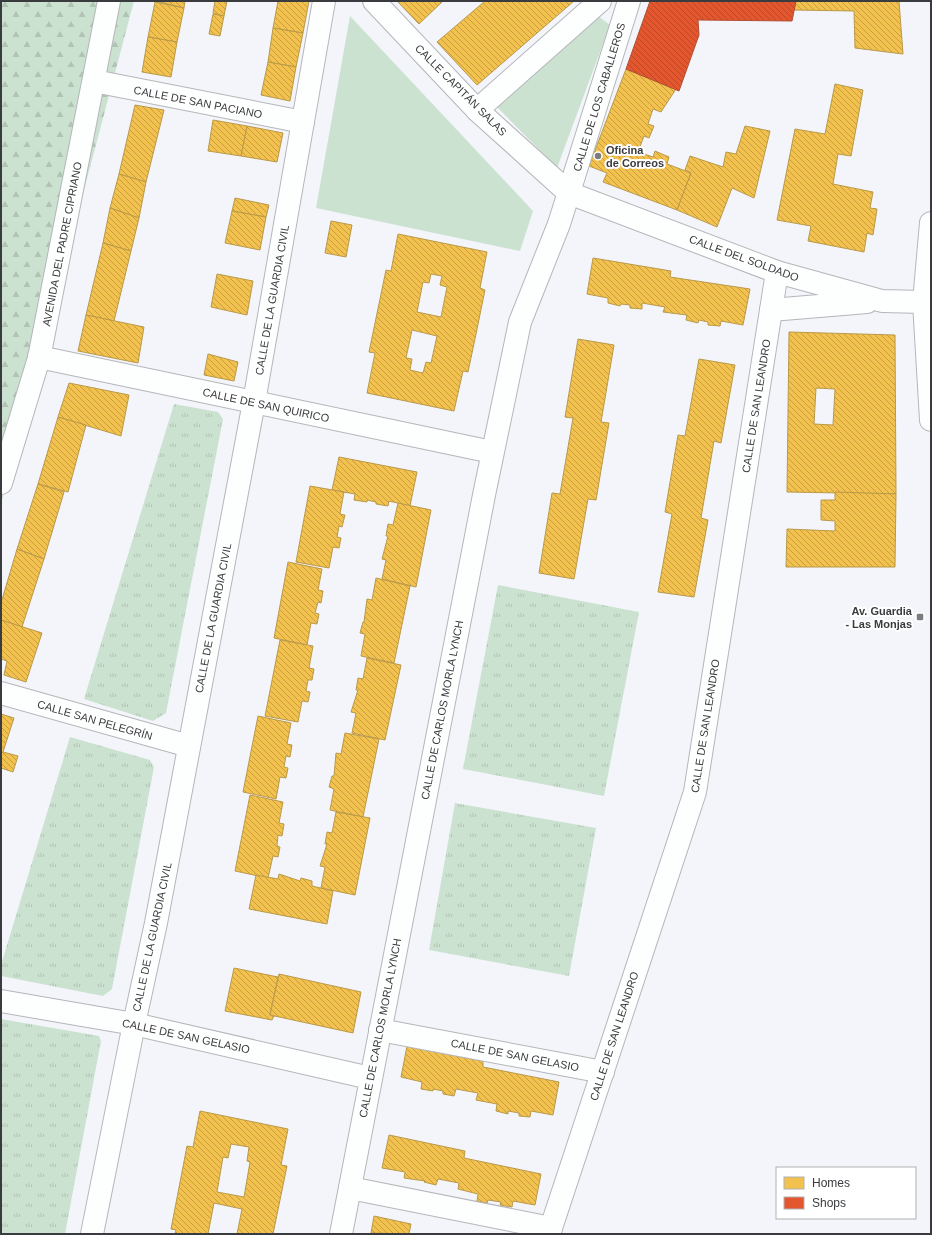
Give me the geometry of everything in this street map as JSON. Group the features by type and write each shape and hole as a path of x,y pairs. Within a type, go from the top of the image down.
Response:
{"street":[{"name":"AVENIDA DEL PADRE CIPRIANO","path":"1,483 39,357 109,1"},
{"name":"CALLE DE LA GUARDIA CIVIL","path":"92,1234 156,923 254,402 324,1"},
{"name":"CALLE CAPITÁN SALAS","path":"374,1 477,110 569,193"},
{"path":"477,110 600,1"},
{"name":"CALLE DE LOS CABALLEROS","path":"569,193 629,1"},
{"name":"CALLE DE SAN PACIANO","path":"94,82 303,122"},
{"name":"CALLE DEL SOLDADO","path":"569,193 777,272 882,301 929,301"},
{"name":"CALLE DE CARLOS MORLA LYNCH","path":"341,1234 492,452 520,322 559,224 569,193"},
{"path":"931,223 929,301 931,420"},
{"name":"CALLE DE SAN LEANDRO","path":"550,1231 695,792 777,272"},
{"path":"771,310 882,301"},
{"name":"CALLE DE SAN QUIRICO","path":"39,357 492,452"},
{"name":"CALLE SAN PELEGRÍN","path":"1,693 189,746"},
{"name":"CALLE DE SAN GELASIO","path":"1,1000 134,1024 370,1078"},
{"name":"CALLE DE SAN GELASIO","path":"380,1030 603,1072"},
{"path":"350,1188 550,1231"}],"green space":[{"path":"1,1 134,1 1,504"},
{"path":"350,16 533,211 520,251 316,208"},
{"path":"598,16 610,25 557,168 496,106"},
{"path":"174,404 218,412 223,419 166,713 153,721 84,699"},
{"path":"498,585 639,612 604,796 463,769"},
{"path":"70,737 150,760 154,767 112,989 103,996 1,976 1,965"},
{"path":"455,803 596,828 569,976 429,950"},
{"path":"1,1019 99,1036 101,1041 65,1234 1,1234"}],"building: Homes":[{"path":"155,1 185,1 184,8"},
{"path":"215,1 227,1 224,16 213,13"},
{"path":"278,1 309,1 303,33 273,28"},
{"path":"397,1 443,1 419,24"},
{"path":"485,1 574,1 477,85 437,42"},
{"path":"796,1 899,1 903,54 855,48 854,11 794,10"},
{"path":"155,2 184,8 177,42 148,37"},
{"path":"213,14 224,16 220,36 209,34"},
{"path":"273,28 303,33 296,67 268,62"},
{"path":"148,37 177,42 171,77 142,72"},
{"path":"268,62 296,67 290,101 261,95"},
{"path":"626,69 676,89 661,112 653,109 648,124 654,126 649,138 644,136 638,152 653,157 655,151 669,157 667,164 691,173 677,210 603,182 607,173 589,166"},
{"path":"835,84 863,90 851,156 838,154 833,184 873,192 870,208 877,209 873,235 867,233 864,252 808,241 811,226 777,220 795,129 825,134"},
{"path":"135,105 164,110 146,182 119,174"},
{"path":"213,120 247,126 241,156 208,151"},
{"path":"247,126 283,133 277,162 241,156"},
{"path":"745,126 770,131 754,198 732,188 717,227 677,210 691,173 685,170 690,156 723,167 726,152 736,154"},
{"path":"119,174 146,182 139,218 110,208"},
{"path":"235,198 269,205 266,217 232,211"},
{"path":"110,208 139,218 131,251 103,243"},
{"path":"232,211 266,217 260,250 225,243"},
{"path":"331,221 352,225 346,257 325,253"},
{"path":"398,234 487,252 480,288 485,290 476,334 468,372 463,371 454,411 367,393 375,353 369,352 386,270 391,271","holes":["431,274 442,276 440,285 447,287 441,317 417,312 423,282 429,283","412,330 437,336 431,363 426,362 423,373 410,370 412,359 406,358"]},
{"path":"103,243 131,251 114,321 86,315"},
{"path":"593,258 671,271 670,277 750,289 743,325 721,321 720,326 708,325 708,322 699,320 698,323 686,320 687,315 663,312 665,307 642,303 642,309 630,308 630,305 621,304 620,306 608,303 608,298 587,294"},
{"path":"217,274 253,281 247,315 211,307"},
{"path":"86,315 144,327 138,363 78,351"},
{"path":"789,332 895,335 896,494 787,492","holes":["816,388 835,389 833,425 814,424"]},
{"path":"578,339 614,345 601,422 609,423 596,500 588,499 574,579 539,573 552,493 560,494 573,418 565,417"},
{"path":"208,354 238,362 234,381 204,375"},
{"path":"699,359 735,365 721,443 714,441 701,518 708,520 694,597 658,592 672,514 665,512 678,435 685,436"},
{"path":"69,383 129,395 121,436 58,417"},
{"path":"58,417 86,425 68,492 38,484"},
{"path":"339,457 417,472 410,506 389,501 388,506 376,504 376,502 367,500 367,502 354,500 355,494 332,490"},
{"path":"38,484 64,492 44,559 17,549"},
{"path":"310,486 344,492 340,514 345,515 342,527 339,526 337,537 341,538 339,548 333,547 329,568 296,562"},
{"path":"835,492 896,494 895,567 786,567 787,529 835,531 835,521 821,520 821,500 835,500"},
{"path":"398,503 431,510 416,587 382,579 386,560 382,559 388,536 386,536 388,524 393,525"},
{"path":"17,549 44,559 22,627 1,620 1,603"},
{"path":"288,562 322,569 318,590 323,591 321,603 318,602 315,613 319,614 317,624 311,623 307,645 274,638"},
{"path":"376,578 410,586 394,663 361,656 365,634 360,633 364,622 367,599 372,600"},
{"path":"1,620 42,633 26,682 4,675 7,661 1,659"},
{"path":"280,640 313,646 309,668 314,669 312,680 308,680 306,691 310,692 308,702 302,701 298,722 265,716"},
{"path":"367,658 401,665 385,740 352,733 356,713 351,712 358,690 356,690 358,678 363,679"},
{"path":"1,714 14,718 3,752 18,756 13,772 1,768"},
{"path":"258,716 291,723 287,744 292,745 290,757 286,756 284,767 288,768 286,778 280,777 276,799 243,792"},
{"path":"345,733 379,739 363,817 330,810 334,789 329,787 332,776 334,776 336,753 341,754"},
{"path":"250,795 283,802 279,823 284,824 282,836 278,835 277,846 280,847 278,857 273,856 268,878 235,871"},
{"path":"336,812 370,818 355,895 321,888 325,867 320,866 327,844 325,844 327,832 332,833"},
{"path":"279,874 300,881 301,878 312,881 312,886 333,891 327,924 249,909 256,875 278,879"},
{"path":"234,968 278,977 270,1015 274,1016 272,1020 225,1011"},
{"path":"279,974 361,992 353,1033 270,1015"},
{"path":"407,1046 483,1061 483,1067 559,1082 553,1115 531,1111 530,1117 519,1116 519,1113 508,1111 508,1114 496,1111 497,1104 476,1100 478,1093 456,1089 454,1096 443,1094 443,1091 421,1089 422,1082 401,1077"},
{"path":"200,1111 288,1129 281,1165 287,1166 273,1234 237,1234 242,1209 214,1203 208,1234 175,1234 176,1230 171,1229 187,1146 193,1147","holes":["231,1144 249,1147 247,1161 250,1162 244,1197 217,1192 223,1157 228,1158"]},
{"path":"389,1135 465,1151 464,1158 541,1174 535,1205 513,1201 512,1207 500,1205 501,1202 488,1200 487,1203 477,1201 478,1194 458,1189 459,1183 438,1179 436,1185 424,1182 425,1181 404,1178 405,1172 382,1168"},
{"path":"374,1216 411,1224 409,1234 371,1233"}],"building: Shops":[{"path":"650,1 796,1 792,21 698,20 699,35 679,91 626,69"}],"place":[{"name":"Oficina de Correos","path":"598,156"},
{"name":"Av. Guardia - Las Monjas","path":"920,617"}]}
